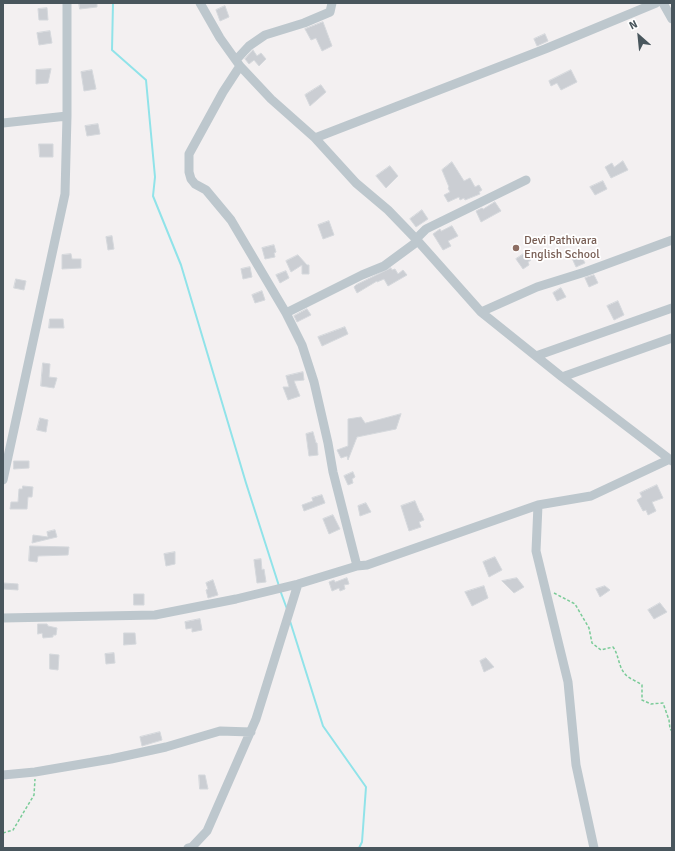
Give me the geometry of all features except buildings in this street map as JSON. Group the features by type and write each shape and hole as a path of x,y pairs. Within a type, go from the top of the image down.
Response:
{"street":[{"path":"3,480 65,194 67,3"},
{"path":"3,618 155,615 236,599 298,584 357,566 368,565 538,505 591,496 671,460 562,377 481,312 417,240 388,210 356,183 315,138 271,99 238,63 220,38 200,3"},
{"path":"332,3 330,12 304,23 265,35 248,46 189,154 189,172 191,179 195,184 206,190 231,220 286,313 302,345 314,382 333,472 357,566"},
{"path":"315,138 544,49 656,3"},
{"path":"663,3 672,19"},
{"path":"3,122 67,116"},
{"path":"286,313 362,275 384,266 417,240 426,229 526,180"},
{"path":"481,312 537,287 584,272 672,240"},
{"path":"536,356 672,308"},
{"path":"562,377 672,338"},
{"path":"538,505 536,551 568,682 576,764 594,848"},
{"path":"188,848 192,847 207,831 251,732 298,584"},
{"path":"3,776 35,772 145,752 220,731 251,732"}],"path":[{"path":"550,591 575,604 589,628 592,643 601,650 613,647 618,653 619,664 625,675 642,685 642,700 651,704 663,704 670,729 672,731"},
{"path":"3,833 13,830 34,794 35,772"}],"waterway":[{"path":"113,3 112,50 146,80 155,177 153,196 181,265 246,483 279,586"},
{"path":"280,590 287,609"},
{"path":"290,621 323,726 366,787 362,842 359,848"}],"place":[{"name":"Devi Pathivara English School","path":"516,248"}]}
